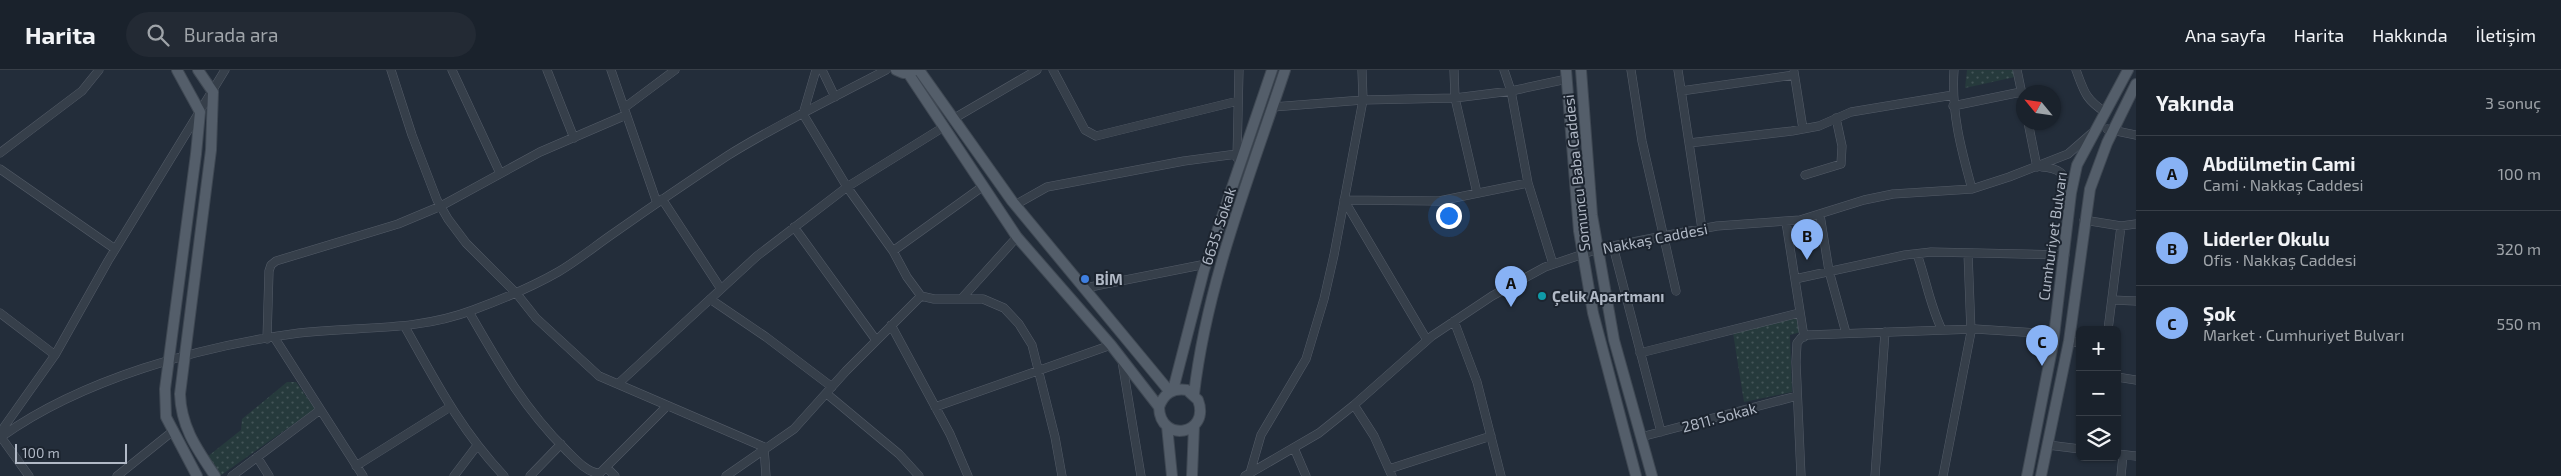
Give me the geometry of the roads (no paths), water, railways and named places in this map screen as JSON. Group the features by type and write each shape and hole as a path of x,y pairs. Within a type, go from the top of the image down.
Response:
{"main road":[{"path":"177,70 200,112 165,398 166,417 197,476"},
{"path":"198,70 213,92 211,150 184,357 181,412 189,437 215,476"},
{"path":"896,70 911,72 942,128 1017,237 1111,345 1160,406"},
{"path":"919,70 1015,205 1171,391"},
{"name":"6635. Sokak","path":"1171,391 1206,264 1272,70"},
{"name":"6635. Sokak","path":"1194,394 1200,345 1219,269 1285,70"},
{"name":"Somuncu Baba Caddesi","path":"1581,70 1592,214 1598,249 1614,340 1652,476"},
{"name":"Cumhuriyet Bulvarı","path":"2041,476 2069,341 2084,220 2093,180 2107,143 2102,130 2105,112 2128,70"},
{"name":"Somuncu Baba Caddesi","path":"1566,75 1583,254 1594,313 1636,476"},
{"name":"Cumhuriyet Bulvarı","path":"2027,476 2054,334 2071,193 2076,171 2102,130 2136,84"},
{"path":"2076,171 2078,183 2086,185 2093,180"},
{"path":"1167,426 1180,431 1194,426 1198,421 1201,406 1194,394 1187,390 1171,391 1162,400 1160,406 1160,414 1167,426 1172,476"},
{"path":"1192,476 1194,426"}],"street":[{"path":"0,153 82,91 99,70"},
{"path":"29,476 1,437 2,425 55,355 115,248 226,70"},
{"path":"391,70 412,136 440,206 457,232 517,294 536,318 599,376 619,383 764,448"},
{"path":"452,70 500,174"},
{"path":"547,70 574,138"},
{"path":"611,70 660,201 721,289"},
{"path":"363,476 271,338 270,266 276,261 398,224 440,206 625,111 675,70"},
{"path":"816,70 804,114 847,187 892,250 907,277 921,296 934,299 963,297 983,299 1004,308 1019,324 1032,345 1055,437 1062,476"},
{"path":"822,70 835,97"},
{"path":"1,437 79,392 109,379 184,357 271,338 320,332 405,327 469,312 517,294 560,271 660,201 761,135 886,70"},
{"path":"953,119 1037,70"},
{"path":"1053,70 1085,130 1096,136 1238,101"},
{"path":"1239,70 1237,154 1239,170"},
{"path":"1247,474 1261,435 1306,359 1324,299 1363,100 1362,70"},
{"path":"1454,70 1455,98 1477,193"},
{"path":"1504,70 1511,91 1528,183 1553,264"},
{"path":"1631,70 1642,140 1676,291"},
{"path":"1678,70 1702,229"},
{"path":"1954,70 1953,106 1957,132 1972,189"},
{"path":"2017,70 2020,85"},
{"path":"2076,70 2087,98 2105,112"},
{"path":"1681,91 1794,72 1803,129"},
{"path":"1273,107 1363,100 1455,98 1511,91 1566,75"},
{"path":"1953,106 2016,93"},
{"path":"1689,143 1803,129 1819,126 1851,112 1953,95"},
{"path":"1805,175 1841,164 1842,146 1836,118"},
{"path":"619,383 757,256 847,187 942,128"},
{"path":"2030,130 2037,167 2054,168 2062,172 2068,180 2071,193"},
{"path":"2102,130 2136,135"},
{"name":"Nakkaş Caddesi","path":"1247,474 1319,433 1354,405 1427,340 1454,321 1492,296 1553,264 1598,249 1663,236 1702,229 1786,222 1820,215 1864,200 1893,194 1972,189 2037,167 2068,154 2102,130"},
{"path":"1015,205 1047,187 1184,161 1237,154"},
{"path":"0,169 115,248"},
{"path":"1344,200 1439,201 1528,183"},
{"path":"892,250 982,187"},
{"path":"1344,200 1427,340"},
{"path":"1820,215 1829,271 1846,333"},
{"path":"2084,220 2121,226 2136,224"},
{"path":"1786,222 1804,337"},
{"path":"2109,326 2121,226"},
{"path":"794,227 876,340"},
{"path":"963,297 1017,237"},
{"path":"1613,246 1661,432"},
{"path":"1943,476 1971,329 1968,253"},
{"path":"1794,279 1917,254 2065,255"},
{"path":"1917,254 1931,297 1934,314 1942,330"},
{"path":"1085,288 1206,264"},
{"path":"726,476 794,429 876,340 921,296"},
{"path":"710,299 832,387"},
{"path":"2112,300 2136,301"},
{"path":"469,312 510,384 541,424 591,471 600,473 667,406"},
{"path":"0,313 55,355"},
{"path":"1640,353 1799,313"},
{"path":"1454,321 1477,382 1501,476"},
{"path":"891,326 935,407 968,476"},
{"path":"405,327 450,407 476,447 504,476"},
{"path":"1801,476 1796,350 1797,343 1804,337 1846,333 1971,329 2054,334"},
{"path":"1875,476 1885,332"},
{"path":"2069,341 2076,342"},
{"path":"935,407 1111,345"},
{"path":"1122,359 1140,476"},
{"path":"2121,378 2136,380"},
{"path":"827,394 899,454 919,476"},
{"name":"2811. Sokak","path":"1641,437 1797,396"},
{"path":"1354,405 1374,436 1390,472 1491,436"},
{"path":"356,466 450,407"},
{"path":"232,476 320,410"},
{"path":"117,476 173,431"},
{"path":"530,476 561,444"},
{"path":"2048,445 2076,448"},
{"path":"454,476 476,447"},
{"path":"764,448 766,476"},
{"path":"1294,448 1306,476"},
{"path":"2121,455 2136,456"},
{"path":"257,457 269,476"},
{"path":"2120,461 2121,476"},
{"path":"606,467 615,476"}],"place":[{"name":"Liderler Okulu","path":"1807,260"},
{"name":"BİM","path":"1085,279"},
{"name":"Çelik Apartmanı","path":"1542,296"},
{"name":"Abdülmetin Cami","path":"1511,307"},
{"name":"Şok","path":"2042,366"}]}
